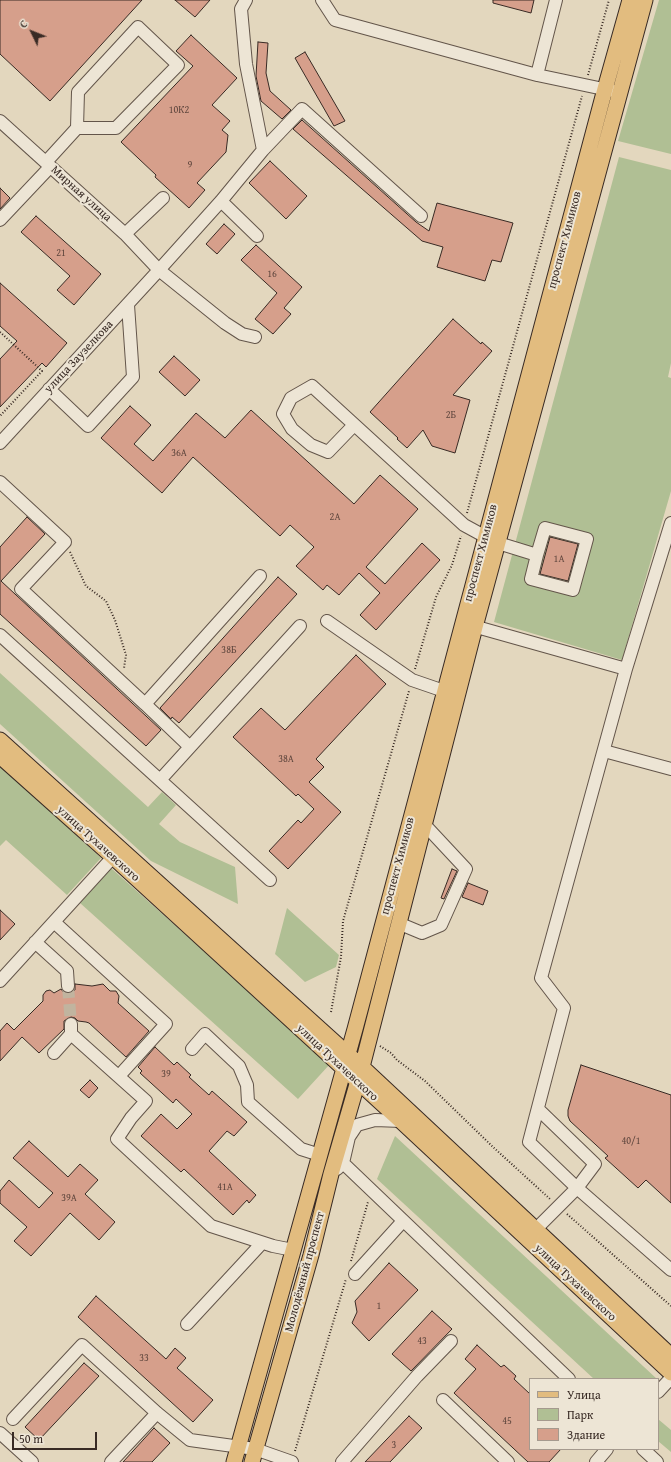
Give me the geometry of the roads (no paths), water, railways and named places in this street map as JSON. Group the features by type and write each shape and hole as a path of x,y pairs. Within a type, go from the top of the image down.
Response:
{"main road":[{"name":"проспект Химиков","path":"492,540 605,89 630,0"},
{"name":"проспект Химиков","path":"358,1081 424,824 469,625 645,0"},
{"name":"проспект Химиков","path":"334,1107 444,691 469,625"},
{"name":"улица Тухачевского","path":"0,740 346,1061 358,1081 671,1373"},
{"name":"улица Тухачевского","path":"0,756 346,1061 362,1067 671,1356"},
{"name":"Молодёжный проспект","path":"254,1456 311,1255 331,1174 358,1081"},
{"name":"Молодёжный проспект","path":"234,1462 334,1107"}],"street":[{"path":"246,0 241,9 246,64 263,150"},
{"path":"322,0 335,20 537,75 620,92"},
{"path":"537,75 556,0"},
{"path":"0,220 77,128 78,92 138,27 178,65 116,128 77,128"},
{"name":"улица Заузелкова","path":"0,443 128,305 221,201 263,150 302,108 421,216"},
{"name":"Мирная улица","path":"0,121 125,234 159,270 225,323 242,334 256,337"},
{"path":"125,234 164,198"},
{"path":"221,201 257,236"},
{"path":"49,389 88,426 93,421 133,377 128,305"},
{"path":"354,425 328,452 311,445 292,429 282,414 291,398 312,386 464,525 492,540 537,555"},
{"path":"0,482 65,542 21,589 190,747"},
{"path":"671,523 626,669 541,978 564,1008 529,1142 577,1188 671,1270"},
{"path":"544,528 586,539 573,590 531,579 537,555 544,528"},
{"path":"145,704 260,576"},
{"path":"327,621 412,680 444,691"},
{"path":"469,625 626,669"},
{"path":"160,780 300,626"},
{"path":"0,635 270,880"},
{"path":"604,751 671,769"},
{"path":"398,923 422,933 441,924 466,869 424,824"},
{"path":"0,981 113,857"},
{"path":"54,922 166,1024 119,1076"},
{"path":"35,942 67,971 68,986"},
{"path":"54,1053 71,1029 146,1101 131,1118 117,1139 211,1226 272,1246 293,1250"},
{"path":"192,1049 205,1034 239,1066 247,1085 248,1102 301,1149 320,1155"},
{"path":"536,1229 577,1188 595,1164 538,1109"},
{"path":"331,1174 342,1163 349,1137 357,1125 375,1120 401,1121"},
{"path":"342,1163 568,1378"},
{"path":"351,1271 403,1221"},
{"path":"187,1324 262,1243"},
{"path":"342,1462 417,1376 450,1341"},
{"path":"13,1419 82,1345 157,1413 190,1440 238,1446 254,1456 292,1462"},
{"path":"659,1391 671,1378"},
{"path":"444,1400 508,1462"},
{"path":"111,1462 157,1413"},
{"path":"0,1433 32,1462"},
{"path":"596,1462 606,1450"},
{"path":"644,1450 657,1462"}],"tunnel":[{"path":"68,986 71,1024"}]}
